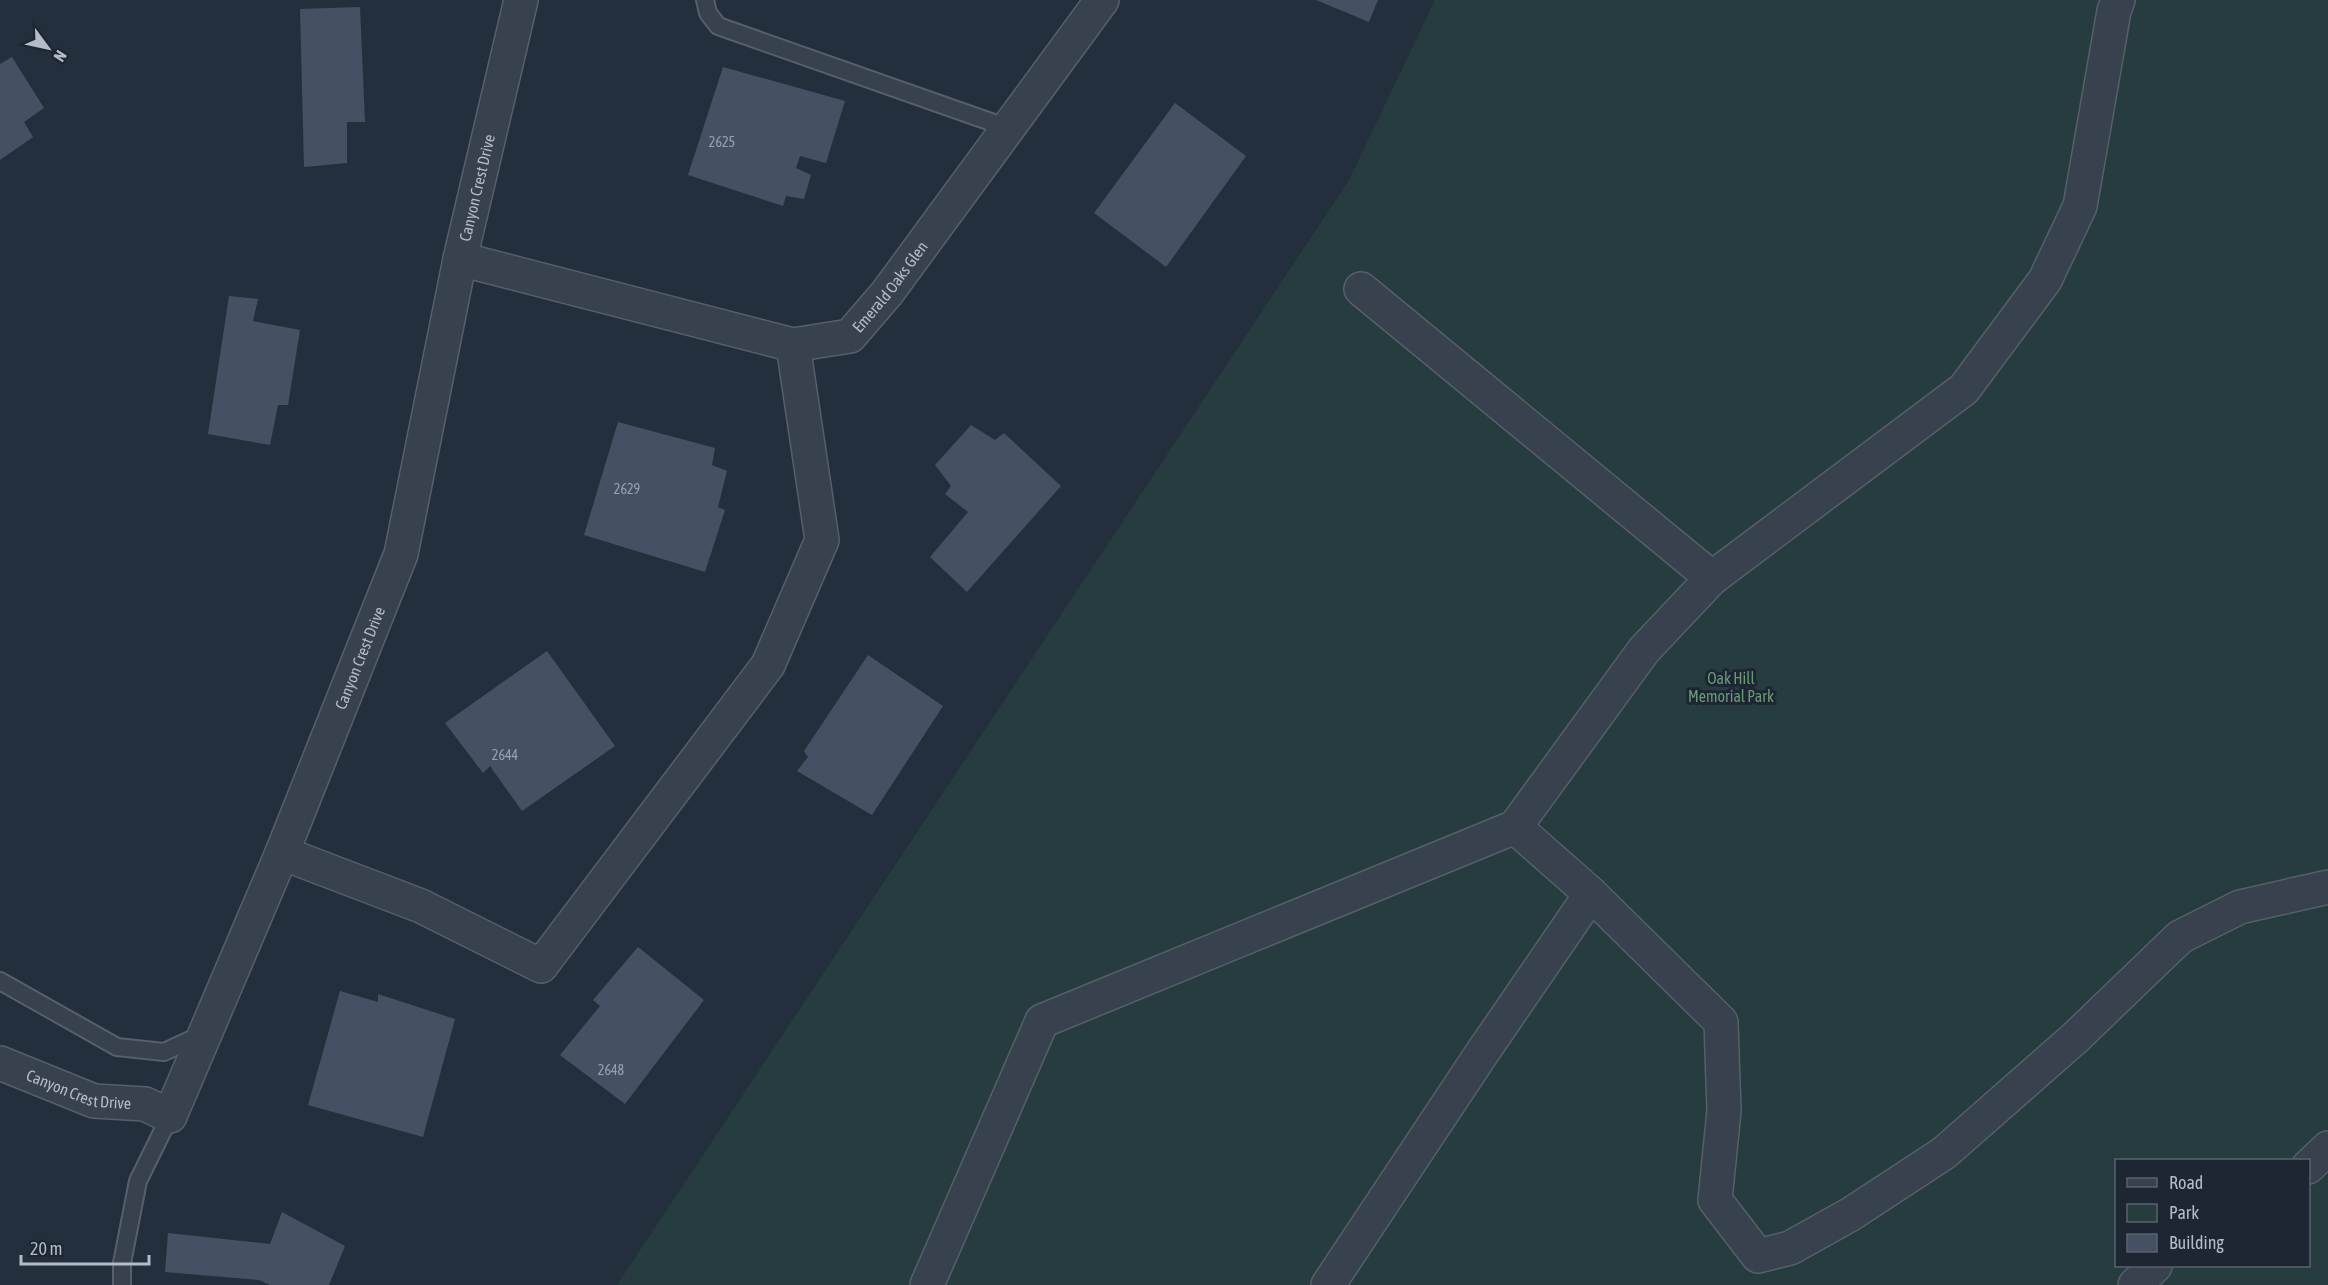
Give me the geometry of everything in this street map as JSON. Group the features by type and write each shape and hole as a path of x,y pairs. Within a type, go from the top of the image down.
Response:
{"street":[{"name":"Canyon Crest Drive","path":"0,1063 94,1101 145,1104 170,1116 282,853 401,554 460,259 521,0"},
{"name":"Emerald Oaks Glen","path":"460,259 793,345 850,336 887,292 1102,0"},
{"path":"927,1285 1042,1021 1515,827 1644,651 1712,578 1964,389 2045,280 2080,206 2114,11 2118,0"},
{"path":"1361,290 1712,578"},
{"path":"282,853 422,906 541,966 768,664 822,540 793,345"},
{"path":"1515,827 1591,894 1721,1022 1724,1111 1715,1200 1758,1256 1790,1248 1851,1214 1944,1153 2075,1038 2180,937 2240,907 2328,887"},
{"path":"1328,1285 1591,894"},
{"path":"2310,1165 2328,1148"},
{"path":"2135,1285 2154,1267"}],"lane":[{"path":"705,0 708,13 718,26 1008,128"},
{"path":"0,981 117,1047 164,1052 207,1032"},
{"path":"122,1285 122,1263 138,1181 170,1116"}],"green space":[{"name":"Oak Hill Memorial Park","path":"1435,0 2328,0 2328,1285 617,1285 1349,180"}],"building":[{"path":"1316,0 1378,0 1369,22"},
{"path":"360,7 365,122 347,122 347,163 304,167 300,9"},
{"path":"12,57 44,108 24,122 33,137 0,160 0,64"},
{"path":"723,67 845,101 826,163 800,156 796,168 811,175 804,199 786,196 783,206 688,175"},
{"path":"1175,103 1246,156 1166,267 1094,213"},
{"path":"229,296 258,299 253,321 300,330 288,405 278,405 270,445 208,434"},
{"path":"618,422 715,448 712,465 727,471 718,507 725,510 705,572 584,535"},
{"path":"971,425 995,440 1004,433 1061,486 967,592 930,557 968,512 945,494 951,486 935,465"},
{"path":"547,651 615,746 522,811 490,766 483,773 445,723"},
{"path":"868,655 943,706 872,815 797,771 808,757 804,751"},
{"path":"638,947 704,1000 625,1104 560,1055 600,1006 593,1000"},
{"path":"340,991 378,1002 378,994 455,1019 423,1137 308,1105"},
{"path":"282,1212 345,1246 329,1285 270,1285 259,1280 165,1272 168,1233 270,1244"}]}
